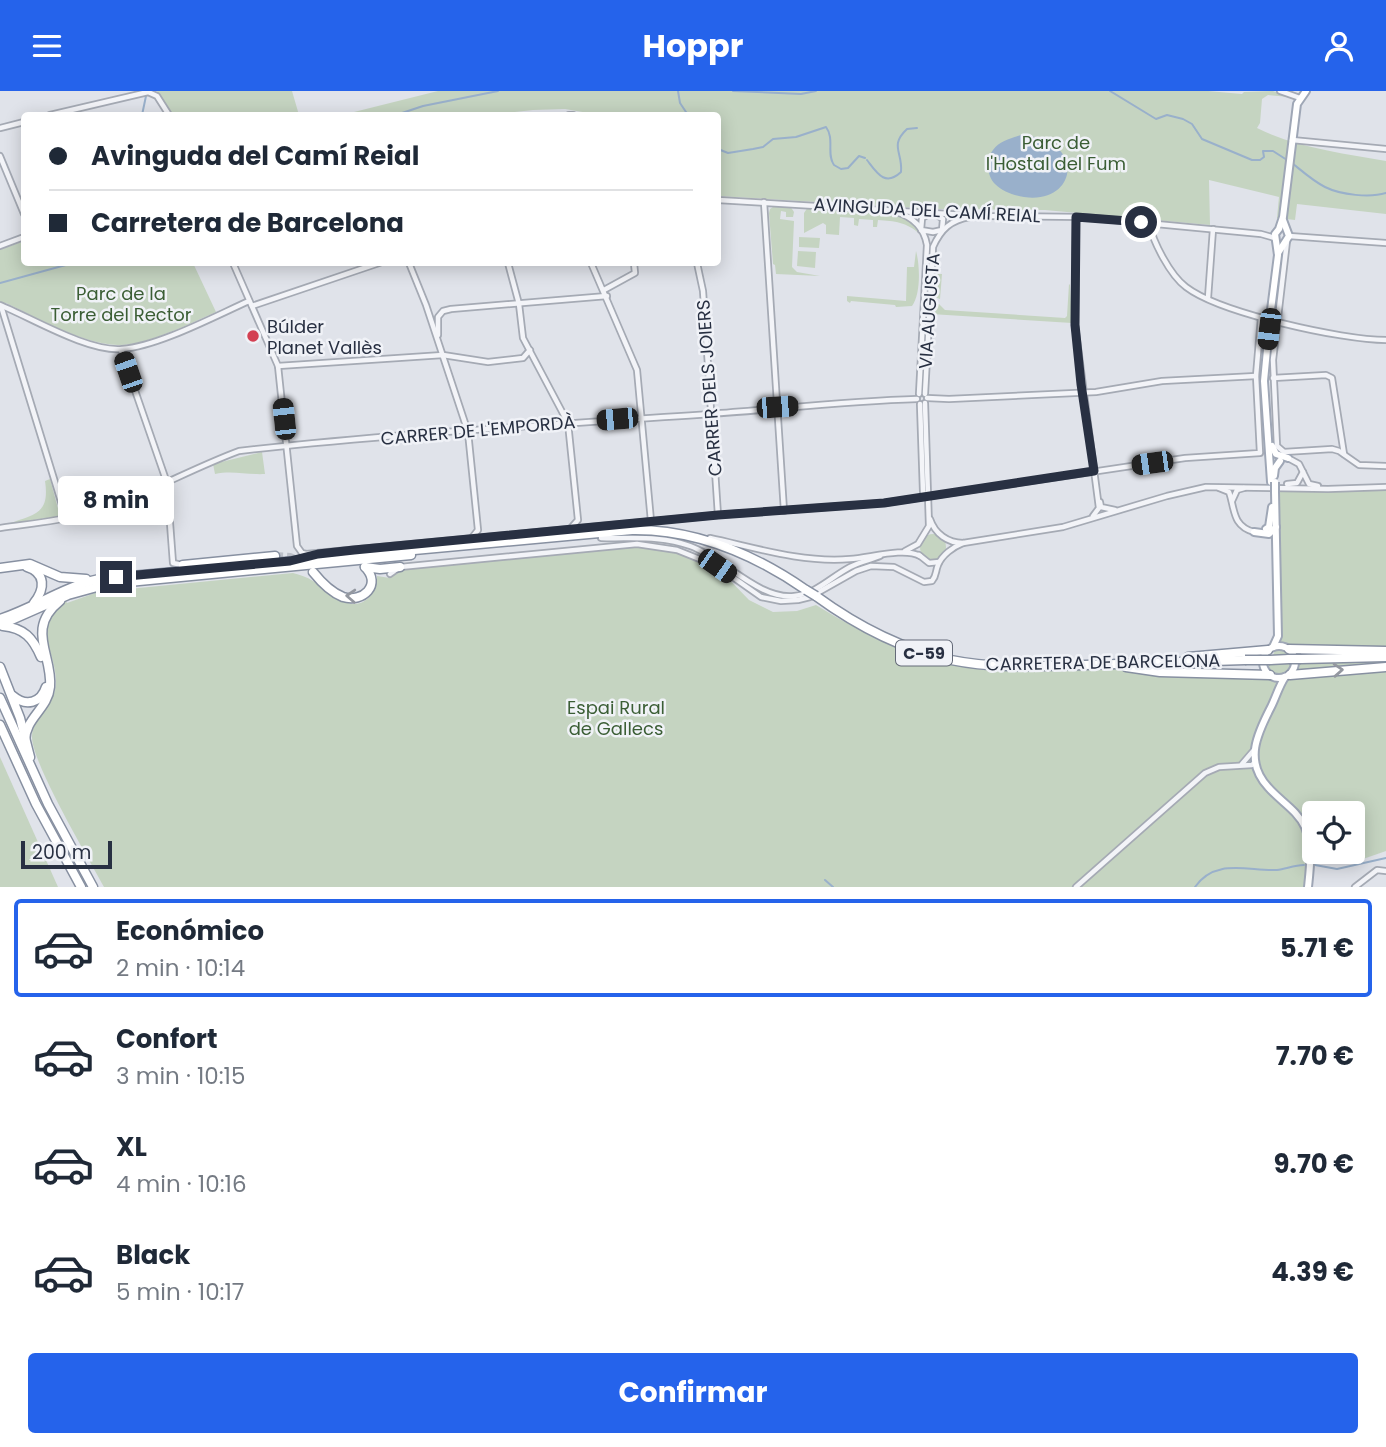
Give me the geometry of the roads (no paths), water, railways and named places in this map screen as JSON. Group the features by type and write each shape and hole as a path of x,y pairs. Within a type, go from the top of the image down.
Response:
{"highway":[{"name":"CARRETERA DE BARCELONA","path":"0,619 90,581 607,531 643,530 681,533 747,554 782,573 846,617 878,635 941,657 1002,666 1245,660 1270,652 1289,659 1386,657"},
{"name":"CARRETERA DE BARCELONA","path":"0,625 74,592 115,583 646,533 681,533"},
{"path":"290,561 318,554 354,550"},
{"path":"183,565 275,556"},
{"path":"0,569 30,563 60,577 76,580 134,575"},
{"path":"338,563 376,569 400,567"},
{"path":"0,569 22,566 37,573 41,579 42,590 30,607"},
{"path":"313,572 336,594 356,598 367,594 371,587 371,574 365,567"},
{"path":"25,741 27,726 50,691 50,675 42,641 44,624 55,605 74,592"},
{"path":"0,625 17,628 30,637 39,651 46,677 44,694 33,702 18,700 8,687"},
{"path":"1287,648 1386,651"},
{"path":"1108,664 1270,652"},
{"path":"1108,664 1160,672 1271,676"},
{"path":"0,667 48,804"},
{"path":"1288,676 1386,667"},
{"path":"0,698 48,804 93,887"},
{"path":"0,725 29,788"},
{"path":"0,737 81,887"}],"main road":[{"path":"1278,617 1272,531 1276,456 1265,357 1286,193 1296,139 1294,124 1300,98 1306,91"},
{"path":"1274,480 1276,456"},
{"path":"1274,492 1269,527 1272,531 1278,636 1263,663 1277,686 1276,695"},
{"path":"1254,532 1272,531"},
{"path":"1278,636 1296,660 1259,730 1254,750 1255,762 1260,777 1300,819 1306,830 1310,848 1308,887"},
{"path":"1270,652 1287,648"},
{"path":"1271,676 1288,676"}],"street":[{"path":"1280,91 1300,98"},
{"path":"70,112 148,92 157,96 167,112"},
{"path":"0,128 21,123"},
{"path":"1296,139 1318,144 1386,149"},
{"path":"0,156 21,207"},
{"name":"AVINGUDA DEL CAMÍ REIAL","path":"721,200 982,216 1076,217 1386,243"},
{"path":"764,202 784,511"},
{"name":"VIA AUGUSTA","path":"888,209 909,217 921,230 927,245 922,399 929,492 927,496 930,519 939,533"},
{"name":"VIA AUGUSTA","path":"921,230 922,218 932,212 943,219 942,230 932,254 922,399"},
{"name":"VIA AUGUSTA","path":"921,230 942,230 957,219 982,216"},
{"path":"1076,217 1075,325 1094,471 1101,507 1119,510"},
{"path":"1149,223 1174,275 1188,289 1278,322 1360,338 1386,340"},
{"path":"1208,298 1213,229"},
{"path":"1276,456 1273,378 1282,236"},
{"path":"0,246 21,238"},
{"path":"234,266 278,366 296,543 300,551 306,554 718,515 884,503 1185,458 1260,453 1256,376 1261,317"},
{"path":"0,305 81,341 121,350 370,266"},
{"path":"410,266 468,432 478,530 471,539"},
{"path":"509,266 519,304 523,338 568,423 578,520 587,528"},
{"path":"593,266 637,370 651,521"},
{"path":"438,343 438,317 443,311 605,293 635,272 634,266"},
{"name":"CARRER DELS JOIERS","path":"698,266 703,291 718,515"},
{"path":"0,305 66,518"},
{"path":"121,350 167,484 173,563 183,565"},
{"path":"278,366 443,355 488,362 523,358 530,350"},
{"path":"1273,378 1326,375 1332,378 1344,455"},
{"name":"CARRER DE L'EMPORDÀ","path":"0,528 66,518 117,503 167,484 197,467 239,451 777,407 1096,392 1162,381 1256,376"},
{"path":"1276,456 1284,452 1332,449 1359,465 1386,466"},
{"path":"1276,456 1297,461 1308,484 1357,489"},
{"path":"390,574 400,567 637,544 677,550 717,566 761,597 781,601 810,597 856,571 871,566 882,565 903,570 924,582 935,579 939,561 953,547 963,543 1056,529 1167,496 1225,483 1293,484 1299,481 1303,472"},
{"path":"1212,486 1328,489"},
{"path":"1232,502 1234,493 1241,489 1386,487"},
{"path":"1167,496 1217,488 1228,492 1236,521 1244,529 1254,532"},
{"path":"1089,519 1097,513 1098,498"},
{"path":"681,533 800,557 850,559 905,552 918,544 928,530 930,519"},
{"path":"570,530 578,520"},
{"path":"923,535 930,532 939,533 951,542 963,543"},
{"path":"601,538 654,537 691,546 721,561 764,590 783,596 807,594 846,569 880,556"},
{"path":"946,539 947,553"},
{"path":"918,544 920,556"},
{"path":"905,552 920,556 936,571"},
{"path":"929,563 939,561"},
{"path":"1244,764 1254,750"},
{"path":"1076,887 1205,773 1219,767 1252,765 1255,762"},
{"path":"1244,764 1260,777"},
{"path":"1356,887 1377,870 1386,871"}],"water":[{"path":"1021,135 1042,139 1057,147 1065,158 1068,170 1064,182 1056,191 1042,197 1024,197 1005,191 992,181 988,167 990,154 1002,142"}],"waterway":[{"path":"405,112 498,91"},
{"path":"678,91 680,103 686,112"},
{"path":"733,91 801,94 816,91"},
{"path":"1110,91 1156,119 1167,115 1183,119 1192,124 1202,139 1252,160 1264,157 1263,151 1273,151 1287,160"},
{"path":"143,112 146,96"},
{"path":"721,150 728,153 763,147 773,139 796,137 826,127 834,165 841,169 848,168 859,156 865,158"},
{"path":"867,160 882,177 895,176 901,172 899,140 907,129 917,128"},
{"path":"1292,163 1316,182 1332,190 1364,195 1386,193"},
{"path":"0,283 62,266"},
{"path":"1315,865 1337,869 1386,858"},
{"path":"1195,887 1203,878 1222,869 1277,870 1304,865"},
{"path":"825,880 833,887"}],"tunnel":[{"path":"275,556 300,561"}],"place":[{"name":"Búlder Planet Vallès","path":"253,336"}],"park label":[{"name":"Parc de l'Hostal del Fum","path":"1056,152"},
{"name":"Parc de la Torre del Rector","path":"121,304"},
{"name":"Espai Rural de Gallecs","path":"616,718"}]}
